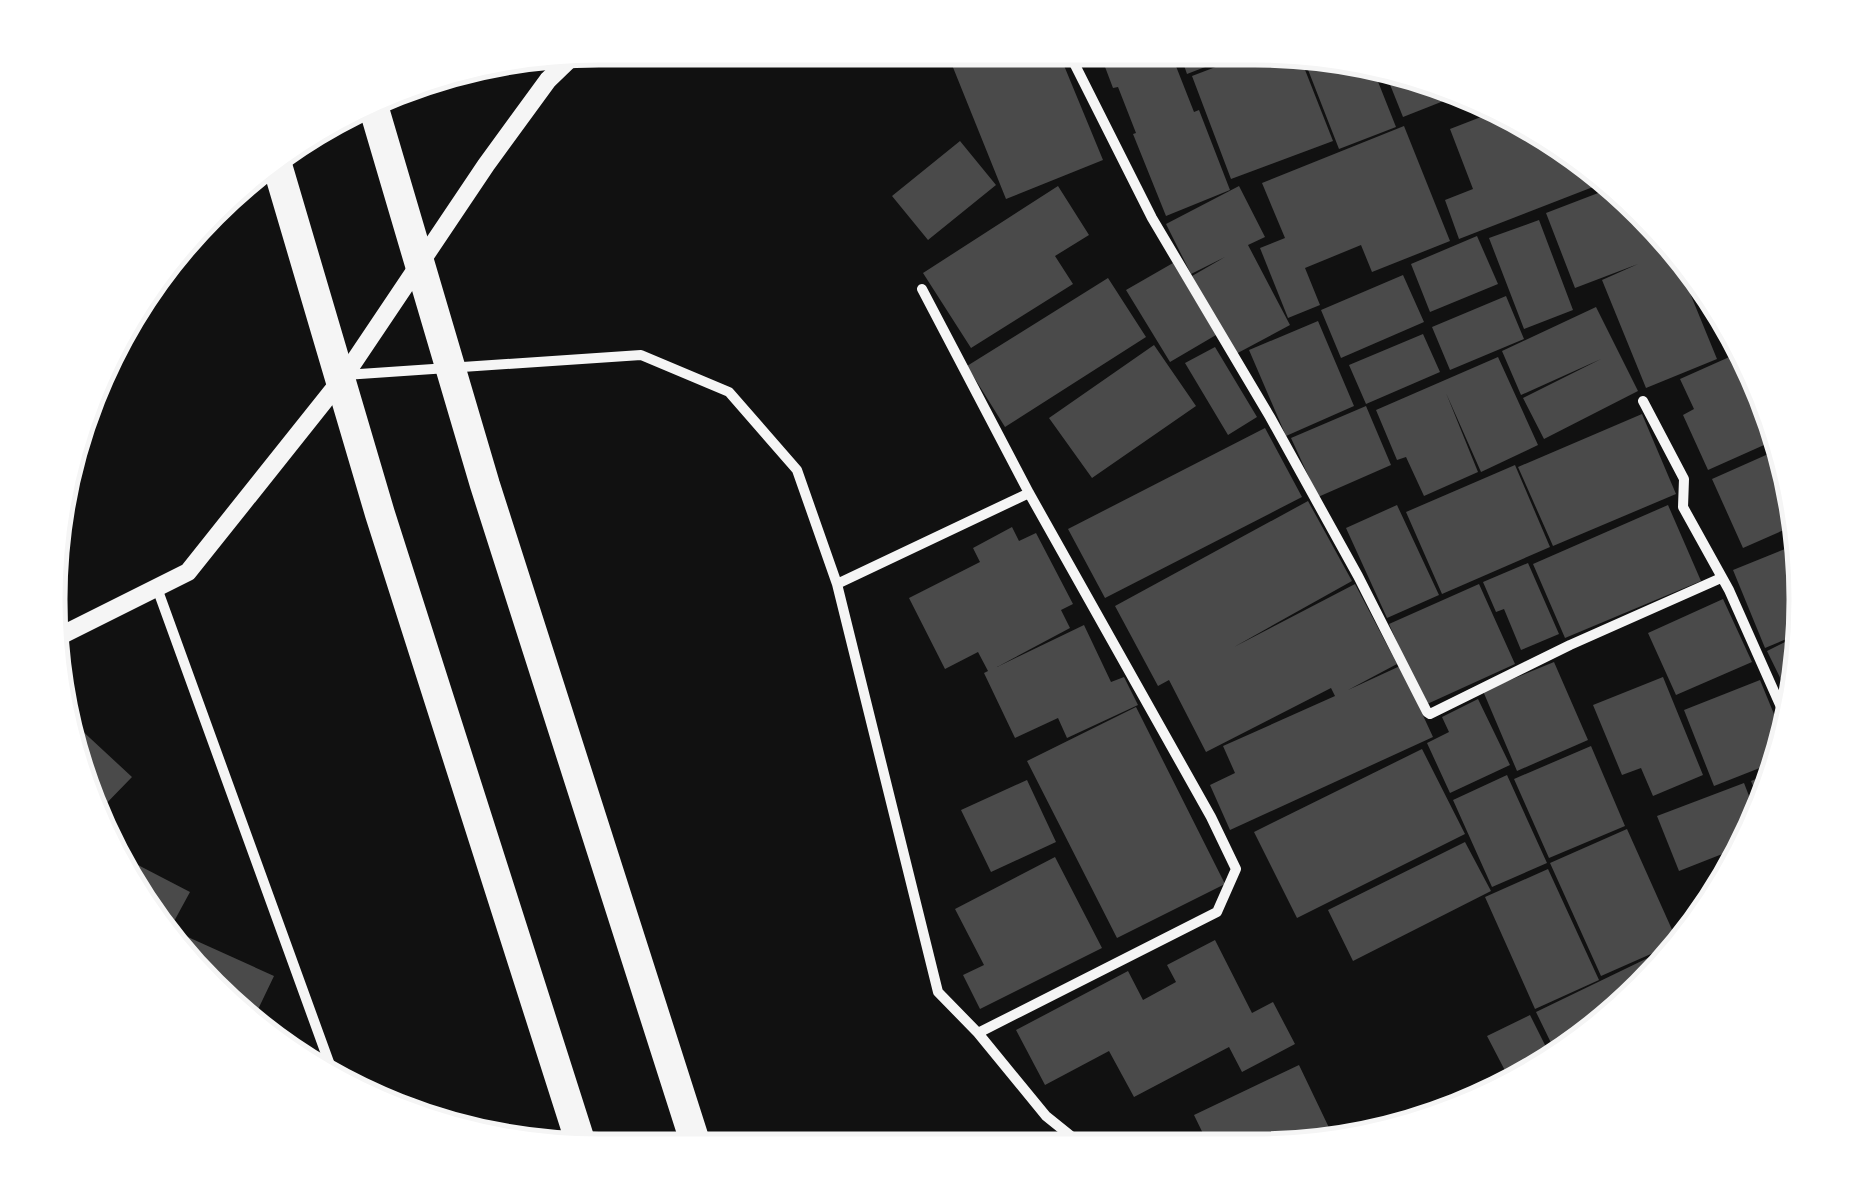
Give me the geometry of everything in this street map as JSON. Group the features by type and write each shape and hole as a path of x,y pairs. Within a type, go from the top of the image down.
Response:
{"highway":[{"path":"376,114 485,484 693,1134"},
{"path":"278,172 380,514 578,1133"}],"street":[{"path":"1076,65 1152,218 1270,416 1358,576 1426,712 1430,714 1570,645 1721,578"},
{"path":"66,633 188,572 345,374 496,151 562,66"},
{"path":"922,289 1029,493 1236,868 1217,912 978,1032"},
{"path":"345,374 642,355 729,392 797,470 838,584 938,992 978,1032 1046,1116 1068,1134"},
{"path":"1643,401 1684,479 1682,507 1721,578 1779,703"},
{"path":"838,584 1029,493"},
{"path":"156,588 328,1060"}],"building":[{"path":"952,65 1064,65 1103,160 1006,199"},
{"path":"1104,65 1176,65 1194,112 1199,110 1230,190 1166,216 1118,87 1113,88"},
{"path":"1184,65 1210,65 1187,74"},
{"path":"1221,65 1304,68 1333,141 1231,179 1192,76"},
{"path":"1307,68 1377,79 1396,127 1339,149"},
{"path":"1389,82 1445,100 1403,117"},
{"path":"1483,116 1551,155 1594,187 1459,239 1445,200 1473,189 1450,129"},
{"path":"1404,126 1450,241 1372,272 1361,245 1305,268 1320,305 1288,318 1260,248 1285,238 1262,183"},
{"path":"960,141 996,185 928,240 892,196"},
{"path":"1058,186 1089,235 1055,256 1073,284 971,348 923,273"},
{"path":"1239,186 1265,237 1248,245 1290,325 1234,355 1192,276 1225,257 1191,274 1166,224"},
{"path":"1600,192 1607,198 1656,247 1687,285 1717,359 1646,388 1602,280 1638,264 1575,288 1546,213"},
{"path":"1539,220 1573,310 1524,329 1489,238"},
{"path":"1477,236 1498,284 1430,312 1411,264"},
{"path":"1173,263 1216,335 1170,362 1126,290"},
{"path":"1403,275 1424,322 1341,358 1321,310"},
{"path":"1108,278 1146,337 1005,427 967,366"},
{"path":"1506,296 1524,339 1450,370 1432,327"},
{"path":"1596,307 1638,391 1544,439 1523,398 1601,359 1521,395 1502,351"},
{"path":"1318,321 1354,406 1286,436 1249,350"},
{"path":"1423,334 1440,372 1366,404 1349,365"},
{"path":"1154,345 1196,406 1092,478 1049,418"},
{"path":"1215,347 1257,417 1228,435 1185,363"},
{"path":"1730,356 1766,444 1708,470 1683,415 1694,409 1680,379"},
{"path":"1498,357 1538,445 1481,472 1446,393 1478,472 1424,496 1406,457 1397,460 1376,410"},
{"path":"1366,406 1391,465 1318,497 1291,438"},
{"path":"1642,414 1676,494 1553,546 1518,467"},
{"path":"1265,428 1302,497 1105,598 1068,529"},
{"path":"1769,454 1784,530 1743,548 1712,479"},
{"path":"1515,465 1550,547 1442,594 1406,512"},
{"path":"1308,501 1352,581 1234,647 1355,584 1397,664 1348,690 1400,666 1433,737 1230,830 1210,785 1235,773 1223,746 1335,696 1331,688 1206,752 1169,680 1158,686 1115,606"},
{"path":"1397,505 1439,595 1387,618 1346,528"},
{"path":"1668,505 1701,581 1565,638 1533,564"},
{"path":"1012,527 1019,541 1036,533 1073,604 1061,610 1070,628 997,667 1084,625 1111,682 1124,677 1138,705 1067,738 1058,718 1015,738 978,652 945,669 909,598 980,562 973,548"},
{"path":"1786,549 1787,639 1765,648 1733,570"},
{"path":"1528,563 1559,634 1521,650 1504,609 1496,612 1483,582"},
{"path":"1479,584 1515,664 1425,705 1389,624"},
{"path":"1723,599 1752,662 1676,695 1648,633"},
{"path":"1785,642 1787,645 1782,682 1767,651"},
{"path":"1554,662 1588,740 1517,771 1483,691"},
{"path":"1663,677 1703,775 1653,796 1641,768 1622,775 1593,705"},
{"path":"1760,680 1776,718 1762,767 1714,786 1684,710"},
{"path":"1478,699 1510,765 1450,793 1427,743 1449,732 1442,717"},
{"path":"1136,707 1225,884 1117,938 1027,761"},
{"path":"81,730 132,777 106,804"},
{"path":"1591,746 1625,826 1549,858 1514,779"},
{"path":"1422,749 1465,834 1297,918 1254,832"},
{"path":"1507,775 1547,863 1492,887 1453,800"},
{"path":"1027,780 1056,842 991,872 961,810"},
{"path":"1744,783 1750,799 1725,853 1679,871 1657,816"},
{"path":"1627,829 1673,932 1656,952 1601,976 1550,863"},
{"path":"1465,842 1491,891 1353,961 1328,910"},
{"path":"1055,857 1102,948 980,1009 963,975 984,965 955,909"},
{"path":"137,867 190,892 173,923 155,896"},
{"path":"1548,869 1599,980 1535,1009 1485,897"},
{"path":"184,935 274,976 258,1010"},
{"path":"1215,940 1252,1013 1273,1002 1295,1044 1242,1072 1229,1047 1134,1097 1109,1051 1045,1085 1016,1030 1128,971 1143,1000 1176,982 1167,965"},
{"path":"1652,956 1607,1001 1551,1044 1536,1012"},
{"path":"1530,1015 1546,1047 1505,1071 1487,1036"},
{"path":"1299,1065 1329,1128 1203,1134 1194,1115"}]}
